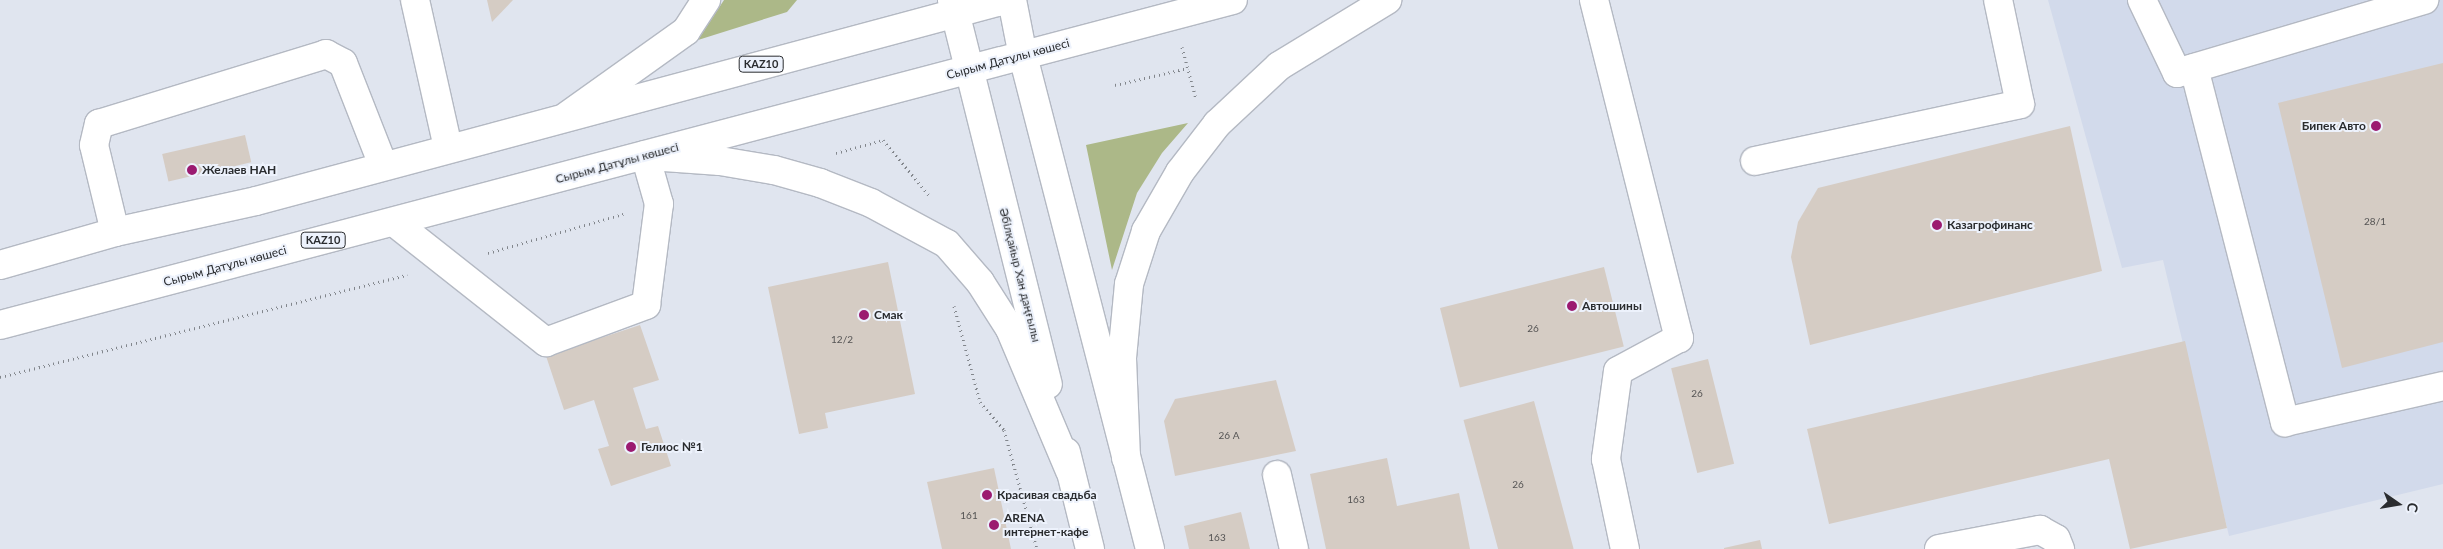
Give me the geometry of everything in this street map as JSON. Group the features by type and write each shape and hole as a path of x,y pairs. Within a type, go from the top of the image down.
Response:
{"main road":[{"path":"415,0 448,148"},
{"path":"567,116 686,32 706,0"},
{"name":"KAZ10","path":"0,265 115,232 256,201 567,116 953,6 1005,0"},
{"path":"1012,0 1023,56 1150,549"},
{"name":"Сырым Датұлы көшесі","path":"0,325 1233,0"},
{"path":"1126,458 1122,358 1129,284 1146,231 1180,172 1218,124 1279,66 1387,0"},
{"path":"1594,0 1679,338 1618,371 1606,459 1626,549"},
{"path":"1756,161 2020,104 1998,0"},
{"path":"2142,0 2177,73 2424,0"},
{"name":"Әбілқайыр Хан даңғылы","path":"953,6 967,70 1090,549"},
{"path":"115,232 94,145 99,124 326,54 343,63 383,165"},
{"path":"2194,68 2284,422 2443,386"},
{"path":"394,222 546,342 646,305 659,204 646,155 720,161 774,170 820,183 871,203 947,244 980,282 1010,329 1070,471"},
{"path":"1277,475 1294,549"},
{"path":"1939,549 2040,530 2056,539 2060,549"}],"path":[{"path":"1115,85 1188,68"},
{"path":"883,140 933,200"},
{"path":"953,301 980,402 1004,430 1037,549"}],"shaded area":[{"path":"2048,0 2443,0 2443,484 2229,536 2163,260 2122,268"}],"green space":[{"path":"724,0 797,0 787,12 698,40"},
{"path":"1188,123 1162,153 1137,193 1112,270 1086,145"}],"building":[{"path":"487,0 513,0 492,22"},
{"path":"2443,63 2443,342 2342,368 2278,103"},
{"path":"2070,126 2102,271 1810,345 1791,257 1798,222 1818,188"},
{"path":"245,135 251,162 168,181 162,154"},
{"path":"888,262 915,394 825,413 828,428 799,434 768,287"},
{"path":"1604,267 1624,347 1460,387 1440,308"},
{"path":"640,325 659,380 633,388 646,429 658,426 671,466 611,486 598,449 609,446 594,400 564,410 546,356"},
{"path":"2185,341 2227,528 2130,549 2109,459 1829,524 1807,429"},
{"path":"1708,359 1734,464 1697,473 1671,368"},
{"path":"1276,380 1296,451 1175,476 1164,421 1175,399"},
{"path":"1534,401 1574,549 1498,549 1463,420"},
{"path":"1387,458 1397,506 1459,493 1470,549 1326,549 1310,474"},
{"path":"994,468 1011,549 942,549 927,482"},
{"path":"1241,512 1250,549 1189,549 1184,526"},
{"path":"1760,540 1762,549 1724,549 1724,548"}],"place":[{"name":"Бипек Авто","path":"2376,126"},
{"name":"Желаев НАН","path":"192,170"},
{"name":"Казагрофинанс","path":"1937,225"},
{"name":"Автошины","path":"1572,306"},
{"name":"Смак","path":"864,315"},
{"name":"Гелиос №1","path":"631,447"},
{"name":"Красивая свадьба","path":"987,495"},
{"name":"ARENA интернет-кафе","path":"994,525"}]}
